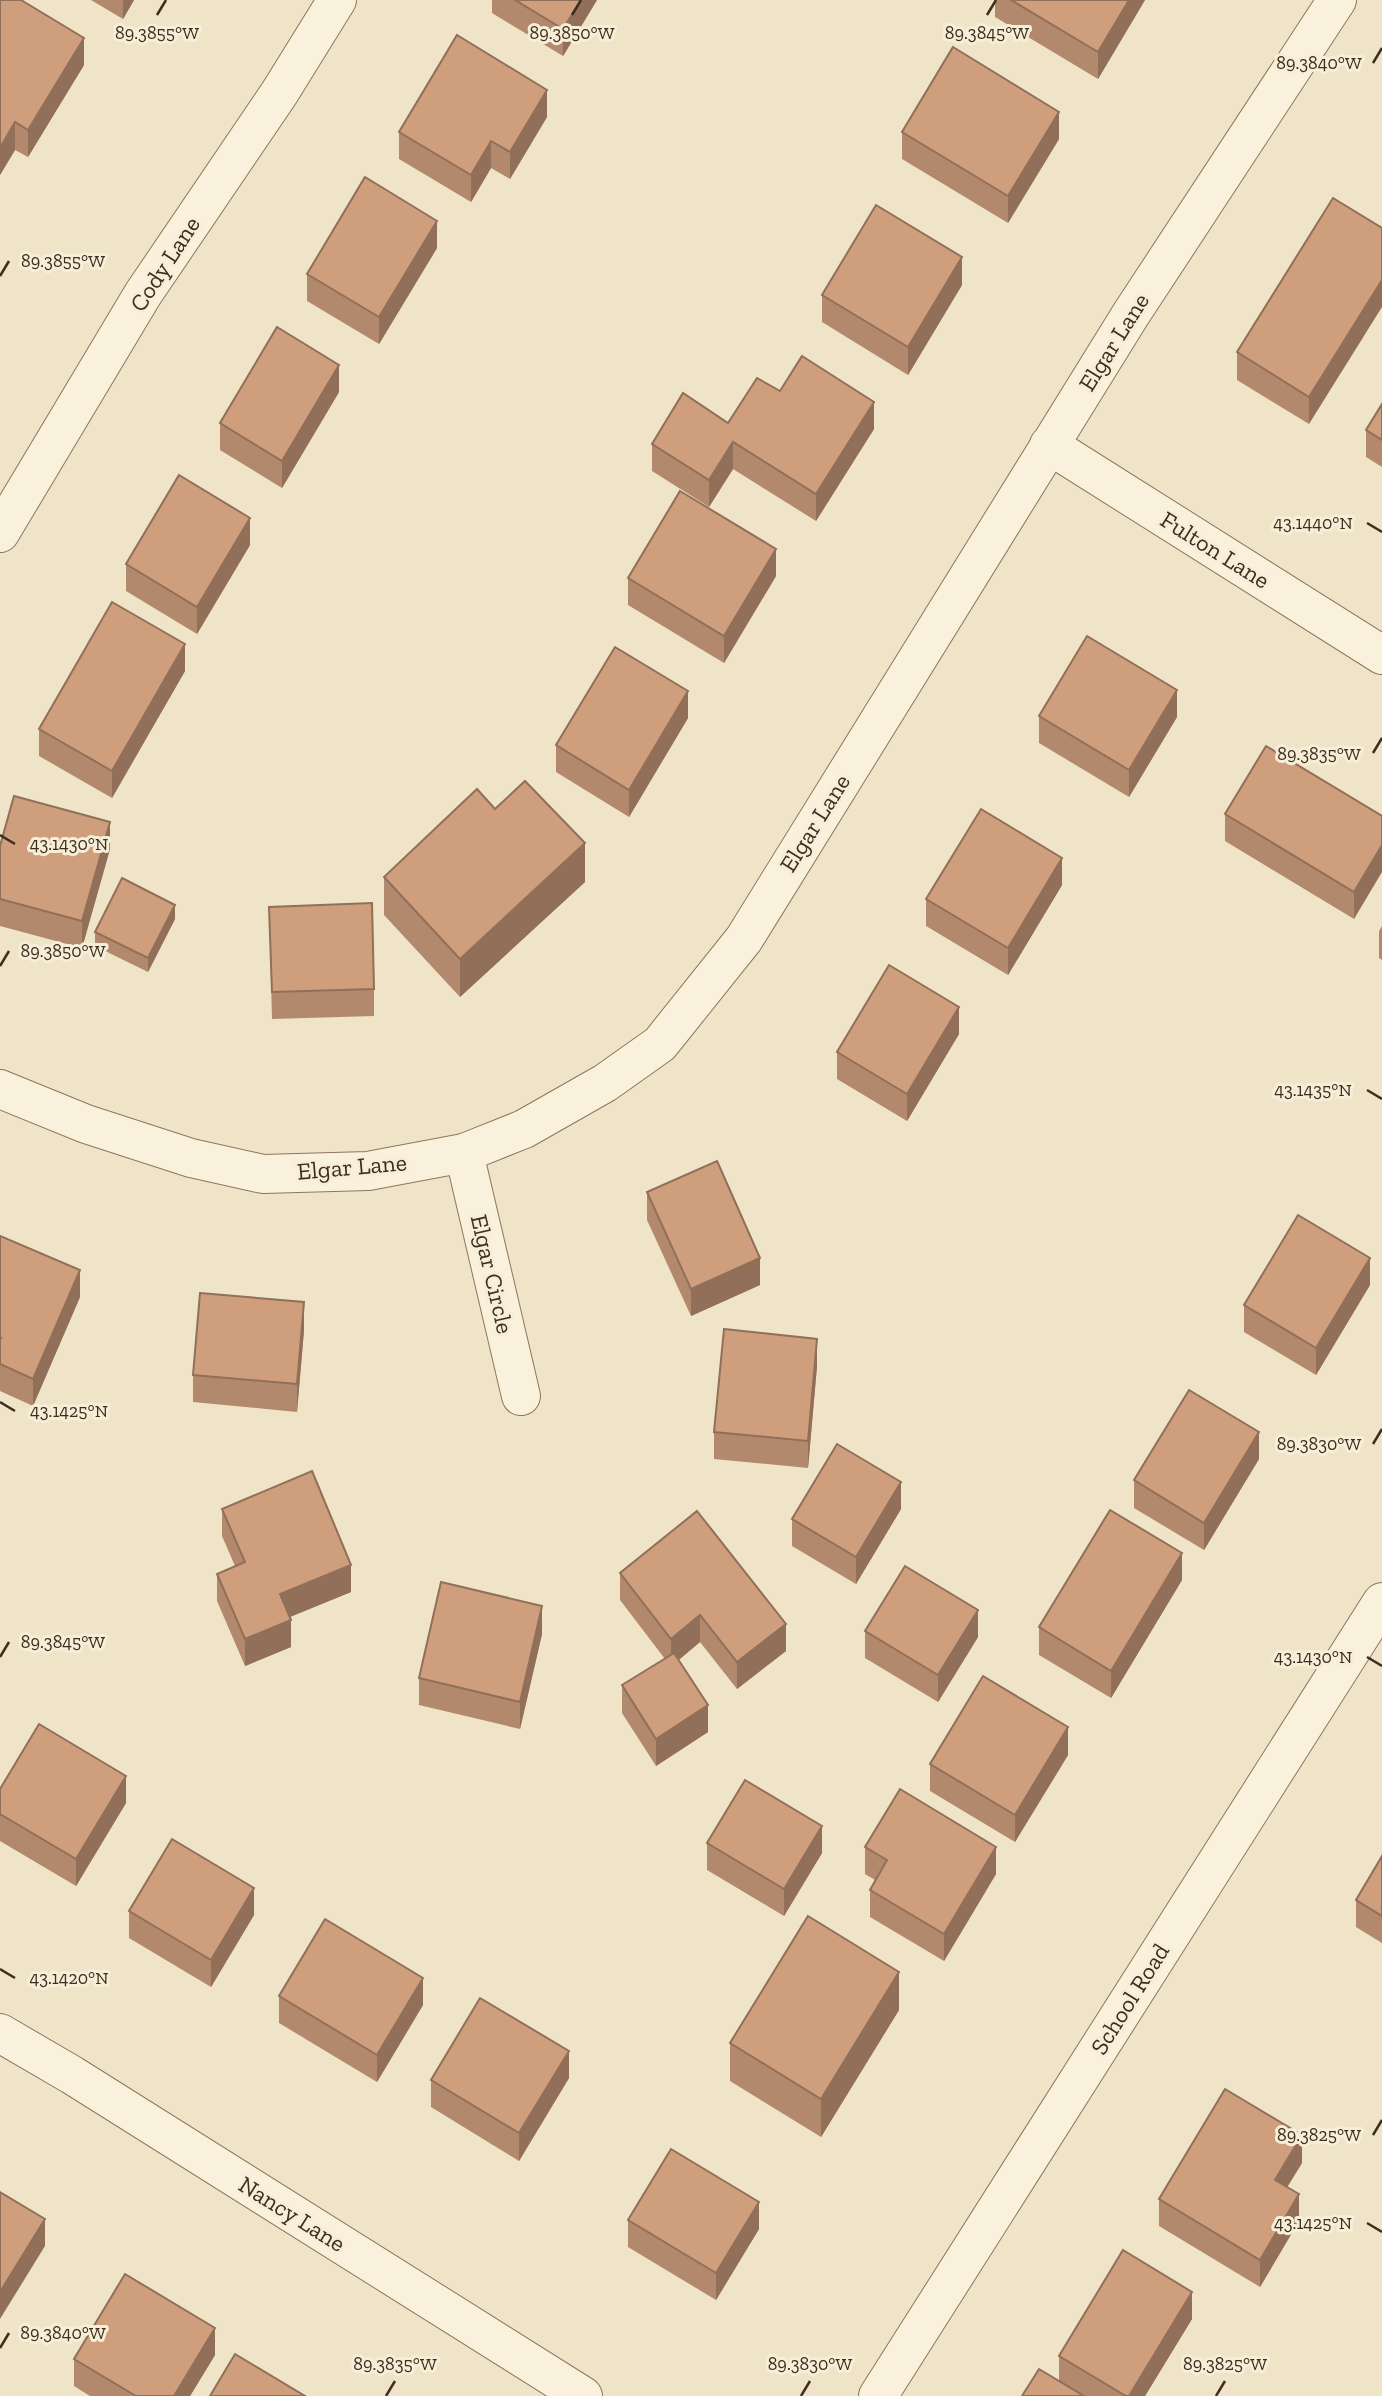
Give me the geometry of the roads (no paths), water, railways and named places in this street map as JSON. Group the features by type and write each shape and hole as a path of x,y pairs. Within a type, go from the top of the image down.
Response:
{"street":[{"name":"Cody Lane","path":"0,533 143,294 280,92 337,0"},
{"name":"Elgar Lane","path":"0,1089 86,1124 191,1158 263,1174 368,1171 464,1153 535,1123 605,1083 660,1044 744,939 1130,314 1337,0"},
{"name":"Fulton Lane","path":"1049,445 1382,655"},
{"name":"Elgar Circle","path":"464,1153 522,1396"},
{"name":"School Road","path":"878,2396 1382,1602"},
{"name":"Nancy Lane","path":"0,2033 83,2082 583,2396"}]}
